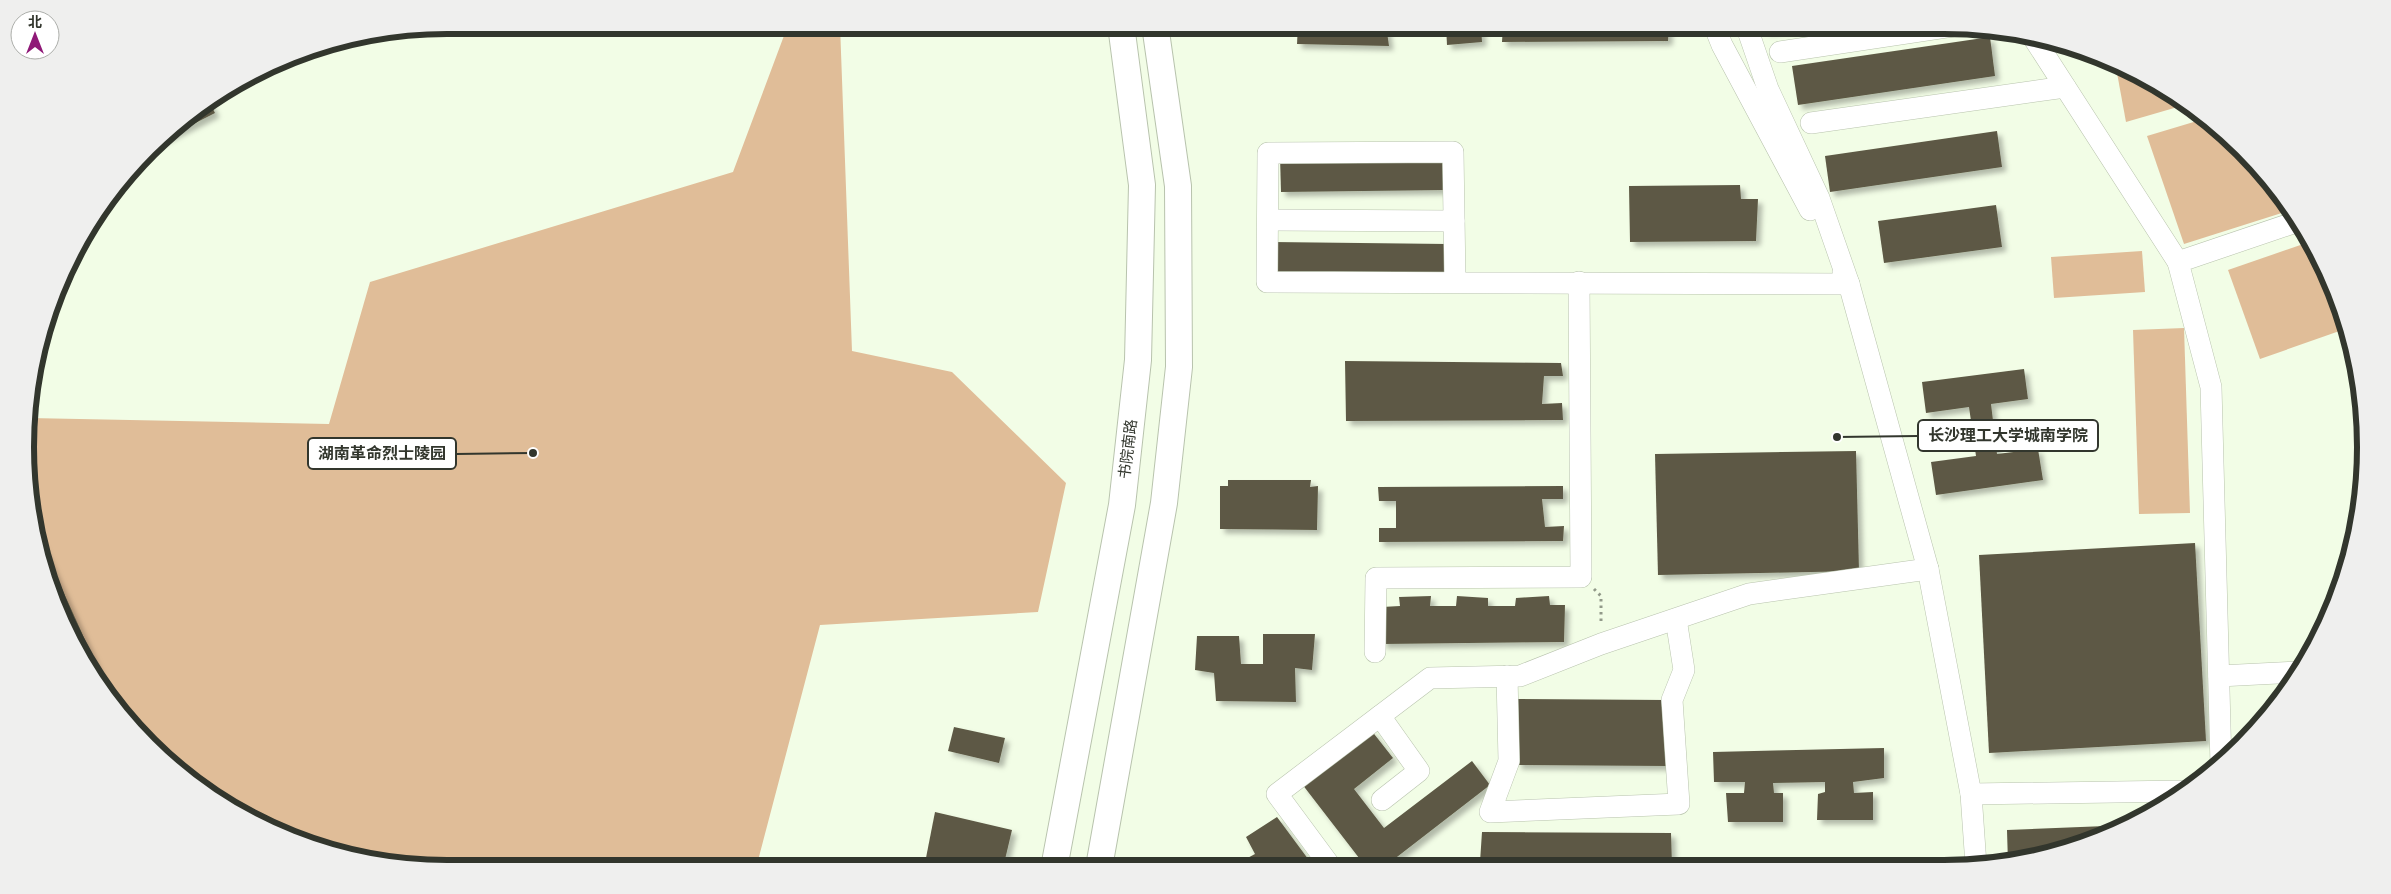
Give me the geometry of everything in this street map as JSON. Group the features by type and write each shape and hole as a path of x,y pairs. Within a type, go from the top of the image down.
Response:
{"main road":[{"name":"书院南路","path":"1055,860 1122,505 1138,360 1142,185 1121,34"},
{"path":"1100,860 1164,503 1179,367 1178,186 1156,34"}],"street":[{"path":"1718,34 1849,284"},
{"path":"1749,34 1768,89 1819,198 1849,284 1928,569 1971,794 1976,859"},
{"path":"1780,52 1900,34"},
{"path":"2038,45 2178,262 2210,387 2221,753"},
{"path":"1811,123 2065,87"},
{"path":"1455,281 1453,152 1268,153 1267,282 1455,281 1849,284"},
{"path":"1268,220 1454,220"},
{"path":"2178,262 2292,223"},
{"path":"1375,652 1376,578 1581,577 1579,282"},
{"path":"1326,860 1277,794 1430,678 1520,676 1601,644 1749,594 1928,569"},
{"path":"1507,676 1509,761 1490,812 1679,804 1672,700 1684,670 1676,619"},
{"path":"2219,676 2291,672"},
{"path":"1380,716 1419,772 1382,800"},
{"path":"1971,794 2174,791"}],"path":[{"path":"1581,577 1602,596 1601,644"}],"shaded area":[{"path":"785,34 840,34 852,351 952,372 1066,483 1038,612 820,625 758,860 447,860 393,857 366,852 340,846 289,829 240,805 195,775 136,719 103,677 89,654 76,630 56,580 48,554 37,501 34,447 35,418 329,424 370,282 733,172"},
{"path":"2117,71 2151,89 2179,107 2126,122"},
{"path":"2198,121 2255,175 2284,212 2184,244 2147,136"},
{"path":"2304,244 2326,289 2340,331 2260,359 2228,270"},
{"path":"2142,251 2145,292 2054,298 2051,257"},
{"path":"2184,328 2190,513 2139,514 2133,330"}],"building":[{"path":"1298,34 1387,34 1389,46 1297,44"},
{"path":"1446,34 1482,34 1482,42 1447,45"},
{"path":"1502,34 1668,34 1668,41 1502,42"},
{"path":"1990,37 1995,76 1798,105 1792,66"},
{"path":"212,107 215,113 183,129"},
{"path":"1997,131 2002,167 1830,192 1825,156"},
{"path":"1446,155 1446,190 1281,192 1280,156"},
{"path":"1740,185 1741,199 1758,199 1756,241 1630,242 1629,186"},
{"path":"1996,205 2002,247 1884,263 1878,221"},
{"path":"1272,242 1447,244 1448,276 1273,276"},
{"path":"1345,361 1561,363 1563,376 1544,376 1542,404 1562,403 1563,420 1346,421"},
{"path":"2024,369 2028,399 1991,404 1997,454 2038,449 2043,480 1936,495 1931,462 1976,456 1969,407 1926,413 1922,382"},
{"path":"1856,451 1859,571 1658,575 1655,454"},
{"path":"1228,480 1311,480 1310,487 1318,486 1317,530 1220,529 1220,486 1228,486"},
{"path":"1563,486 1563,499 1542,499 1545,527 1564,526 1563,541 1379,542 1379,528 1396,528 1396,501 1379,501 1378,487"},
{"path":"2195,543 2206,741 1989,753 1979,555"},
{"path":"51,565 98,669 76,630"},
{"path":"1431,596 1430,606 1456,606 1457,596 1488,598 1488,606 1515,606 1516,598 1549,596 1550,605 1565,605 1564,642 1382,644 1382,607 1400,606 1399,597"},
{"path":"1263,634 1315,634 1312,670 1295,668 1296,702 1216,701 1214,673 1195,670 1197,636 1239,636 1241,664 1263,664"},
{"path":"1518,699 1666,700 1668,766 1517,765"},
{"path":"954,727 1005,738 999,763 948,751"},
{"path":"1371,730 1393,758 1354,789 1384,828 1472,761 1490,785 1393,860 1361,860 1302,784"},
{"path":"1884,748 1884,778 1853,782 1854,793 1873,792 1873,820 1817,820 1818,794 1825,792 1825,782 1773,783 1774,793 1783,793 1783,822 1728,822 1726,793 1744,793 1745,782 1714,782 1713,752"},
{"path":"935,812 1012,830 1005,860 926,860"},
{"path":"1277,817 1309,860 1244,860 1255,854 1246,837"},
{"path":"2109,826 2051,846 2008,855 2007,830"},
{"path":"1482,832 1671,833 1672,860 1480,860"}],"place":[{"name":"长沙理工大学城南学院","path":"1837,437"},
{"name":"湖南革命烈士陵园","path":"533,453"}]}
